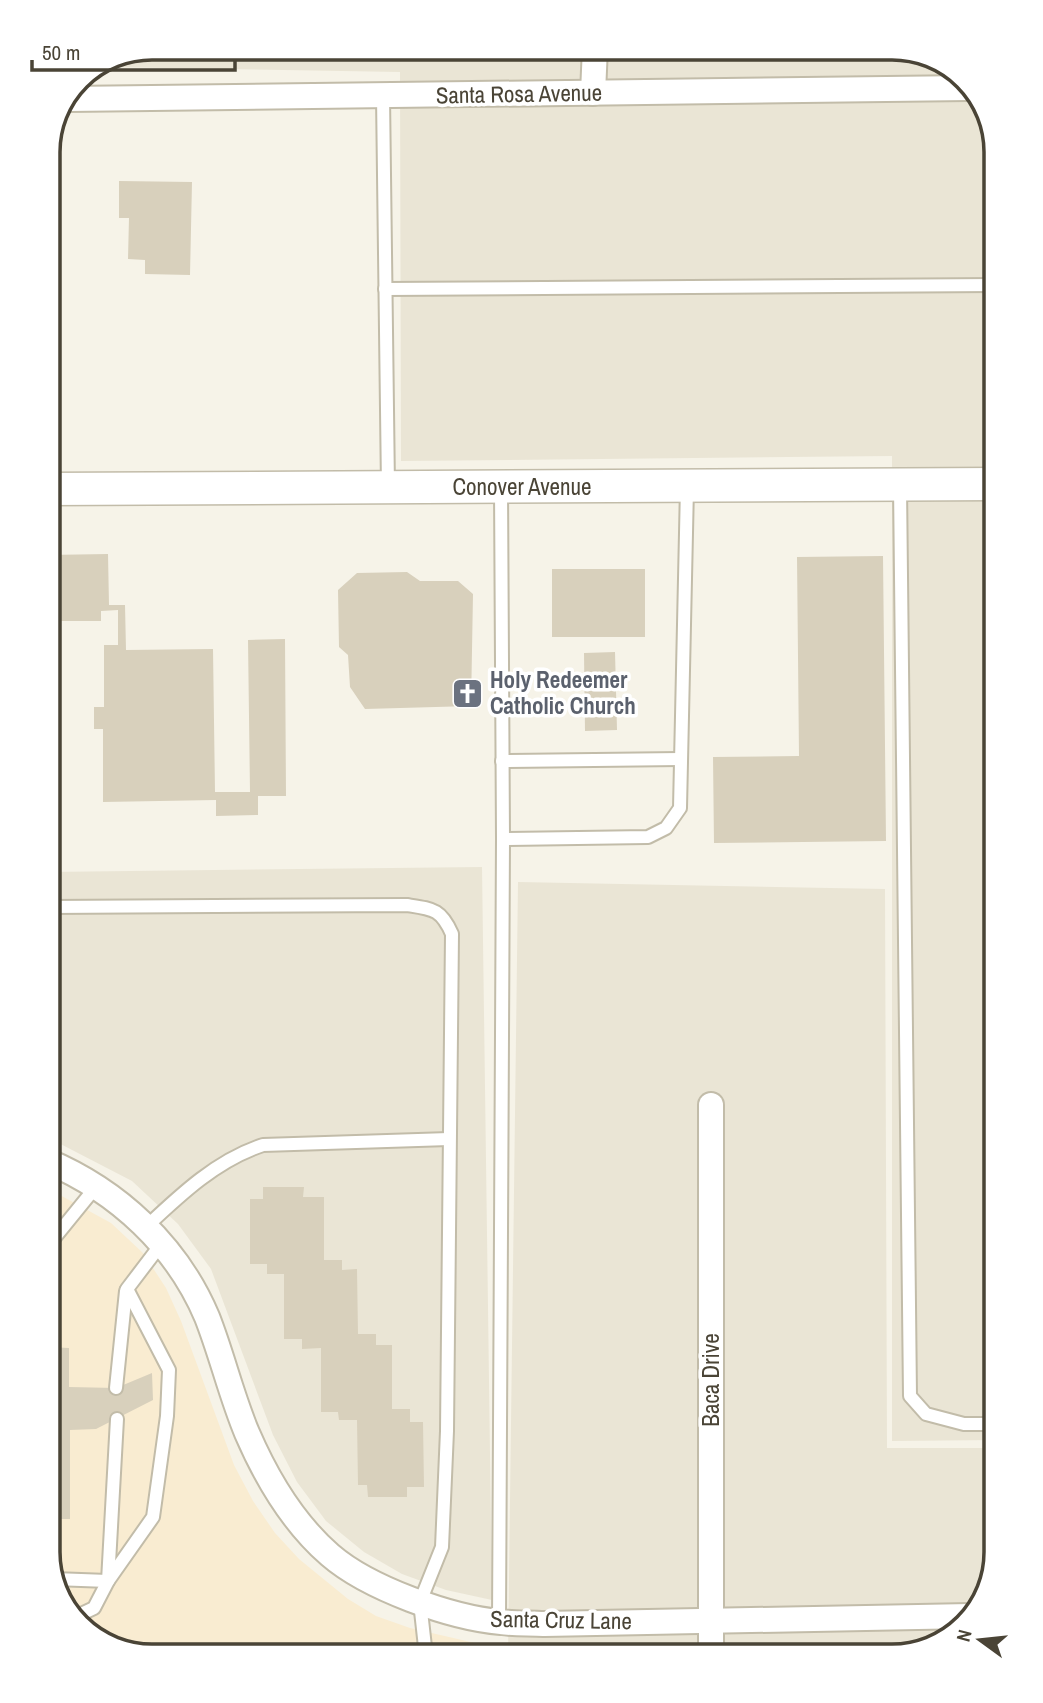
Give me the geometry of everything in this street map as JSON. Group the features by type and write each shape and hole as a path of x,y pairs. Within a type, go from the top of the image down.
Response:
{"street":[{"path":"593,93 595,60"},
{"name":"Santa Rosa Avenue","path":"77,99 958,88"},
{"name":"Conover Avenue","path":"60,489 984,484"},
{"name":"Baca Drive","path":"711,1105 711,1644"},
{"name":"Santa Cruz Lane","path":"60,1167 129,1210 154,1235 184,1274 206,1316 247,1432 263,1468 303,1527 330,1555 362,1577 419,1602 499,1622 544,1624 945,1616"}],"lane":[{"path":"383,96 388,488"},
{"path":"385,289 984,285"},
{"path":"900,485 910,1396 926,1414 964,1424 984,1424"},
{"path":"503,839 648,837 666,828 680,808 687,486"},
{"path":"499,1622 503,839 501,487"},
{"path":"502,761 681,759"},
{"path":"60,907 407,905 426,908 444,916 452,934 447,1431 442,1547 419,1602 424,1643"},
{"path":"116,1388 127,1289 174,1201 218,1167 241,1153 263,1145 449,1139"},
{"path":"60,1231 95,1188"},
{"path":"83,1613 94,1608 108,1581 152,1517 167,1416 169,1370 127,1289"},
{"path":"108,1581 117,1419"},
{"path":"64,1579 108,1581"}],"shaded area":[{"path":"140,60 897,60 921,64 952,82 968,101 979,122 984,152 984,1440 892,1441 892,456 401,461 400,72 116,67"},
{"path":"482,867 492,1600 446,1590 402,1574 364,1552 326,1521 297,1482 273,1435 211,1269 178,1224 132,1181 60,1144 60,872"},
{"path":"518,882 885,889 887,1448 984,1448 983,1563 971,1597 965,1605 945,1605 945,1625 932,1634 891,1644 508,1643"},
{"path":"60,1195 111,1223 143,1253 166,1288 181,1321 234,1465 253,1501 275,1533 299,1559 348,1599 376,1616 410,1628 477,1643 146,1643 122,1639 111,1634 82,1612 64,1581 60,1551"}],"building":[{"path":"119,181 192,182 190,275 145,274 145,260 128,259 129,218 119,218"},
{"path":"108,554 109,605 125,605 126,650 213,649 215,792 250,792 248,640 285,639 286,796 258,796 258,815 216,816 216,800 103,802 103,729 94,729 94,707 104,707 104,645 118,645 118,610 101,611 101,621 60,621 60,555"},
{"path":"883,556 886,841 714,843 713,757 799,756 797,557"},
{"path":"552,569 645,569 645,637 552,637"},
{"path":"407,572 420,581 458,581 473,594 471,706 365,709 350,687 348,655 339,647 338,590 357,573"},
{"path":"615,652 617,730 585,731 584,653"},
{"path":"263,1187 304,1187 303,1197 324,1197 324,1260 342,1260 342,1270 357,1269 358,1334 376,1334 376,1345 392,1345 392,1409 410,1409 410,1422 423,1422 424,1487 407,1487 407,1497 368,1497 367,1485 358,1485 357,1420 339,1420 338,1412 321,1412 321,1348 302,1349 302,1339 284,1339 284,1274 267,1274 267,1264 250,1264 250,1199 263,1199"},
{"path":"60,1348 69,1348 69,1387 116,1388 152,1373 153,1400 96,1429 70,1430 70,1519 60,1519"}],"place":[{"name":"Holy Redeemer Catholic Church","path":"467,693"}]}
